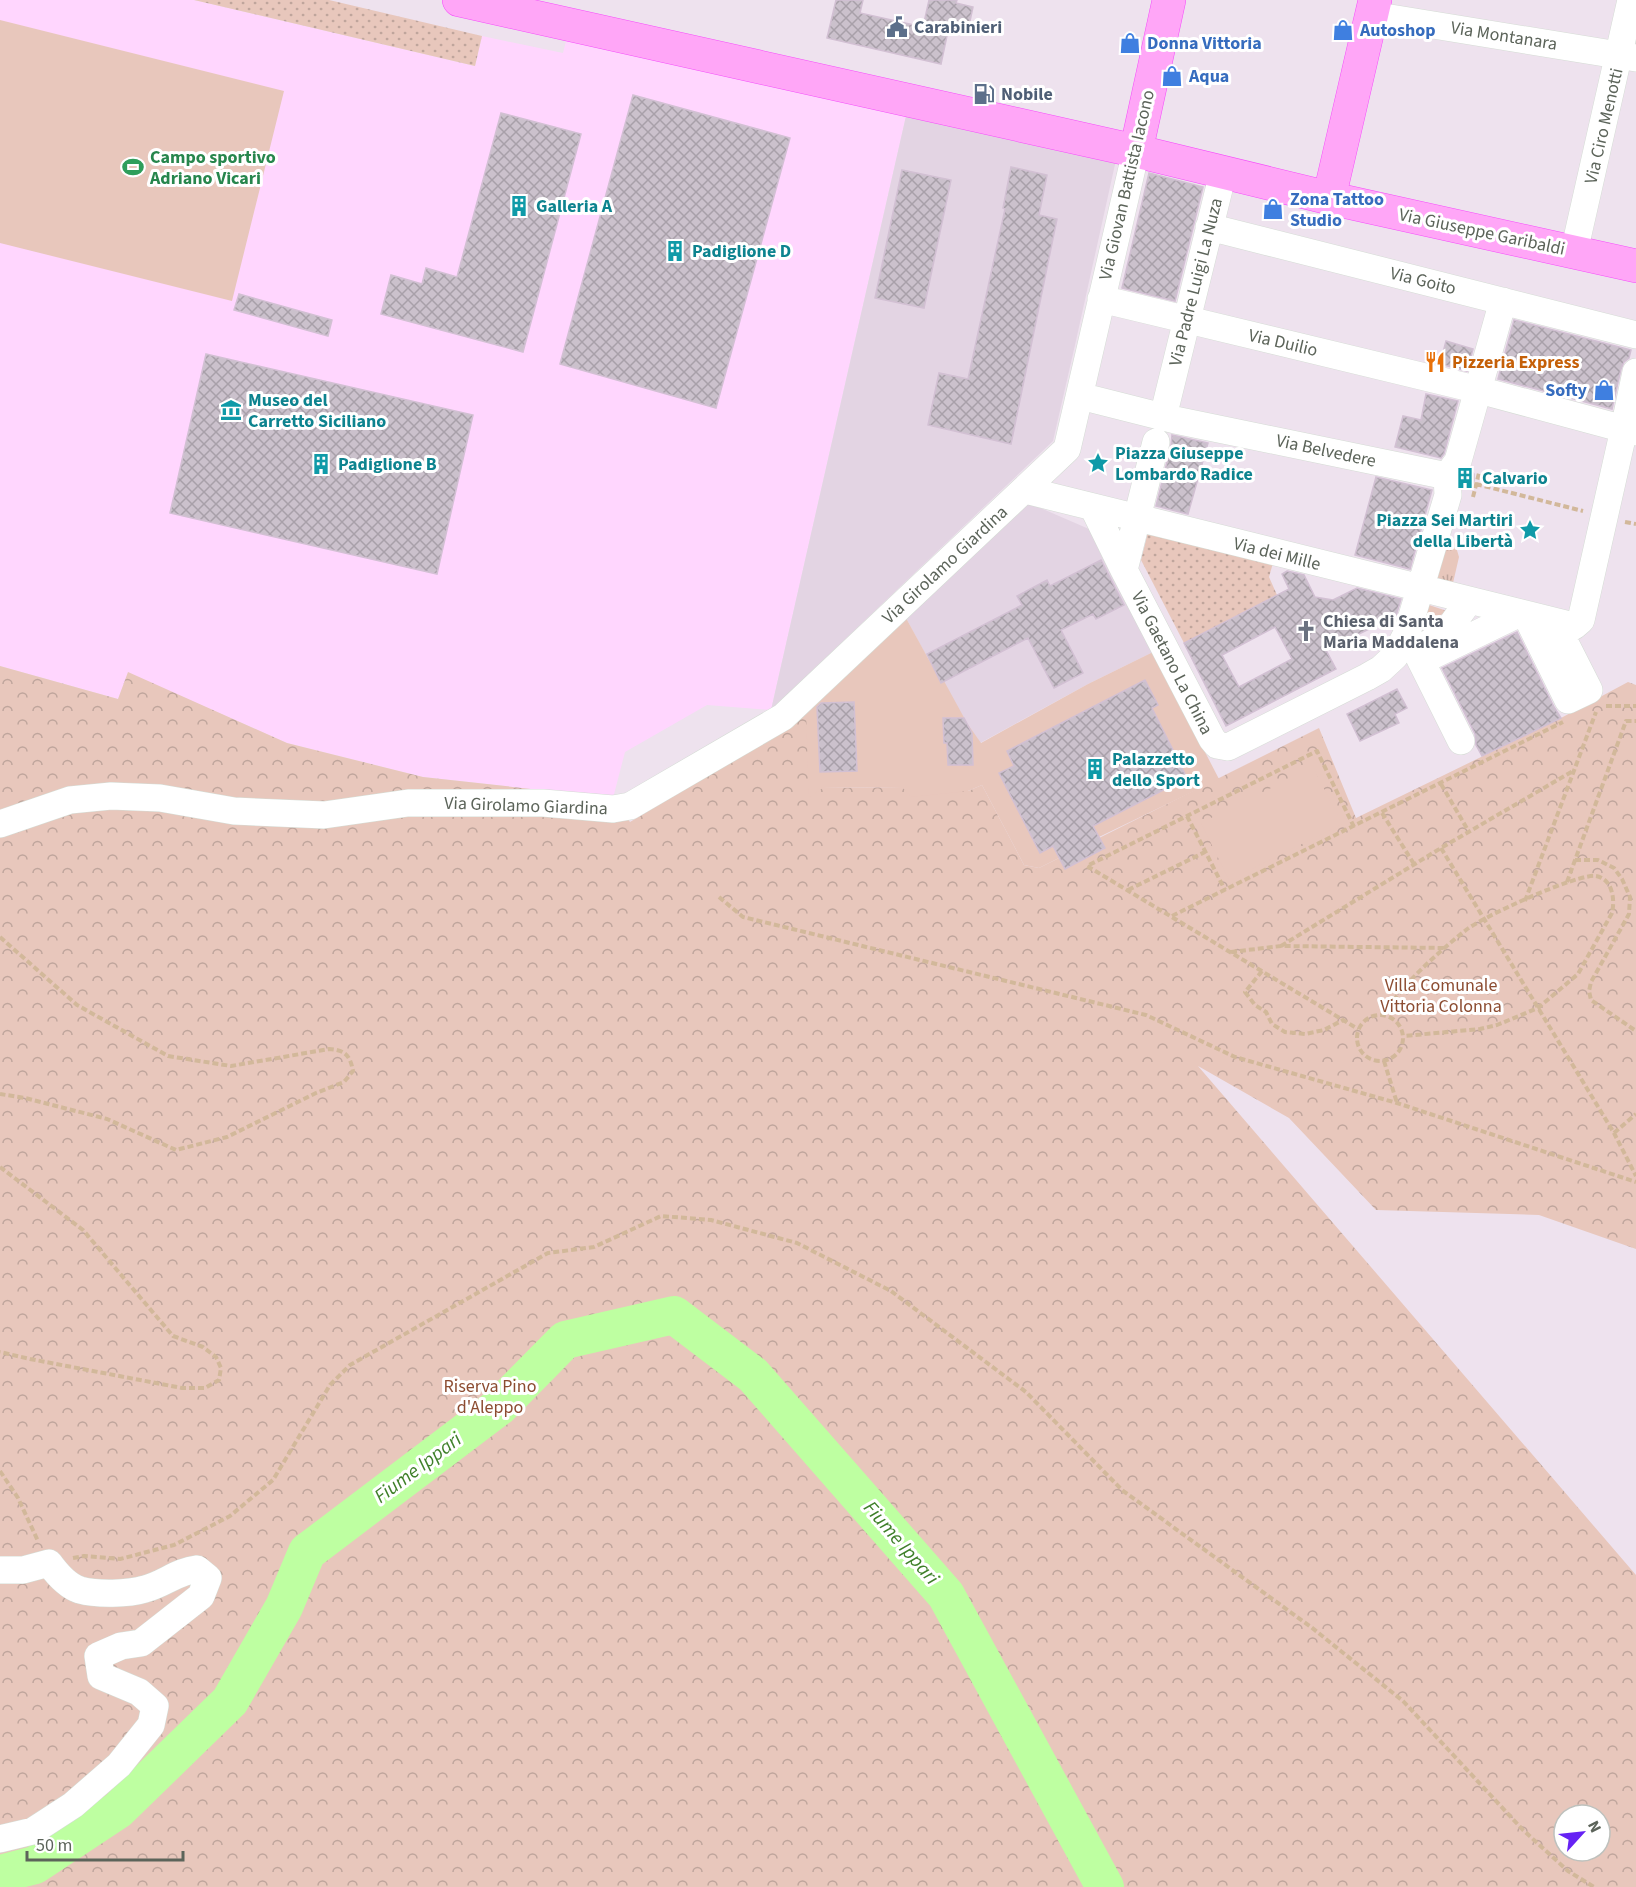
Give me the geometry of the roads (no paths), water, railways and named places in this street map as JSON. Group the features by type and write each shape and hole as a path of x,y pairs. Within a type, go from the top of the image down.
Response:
{"main road":[{"path":"459,0 531,8"},
{"name":"Via Giovan Battista Iacono","path":"1136,151 1169,0"},
{"path":"1329,198 1373,7"},
{"name":"Via Giuseppe Garibaldi","path":"531,8 1329,198 1636,266"}],"street":[{"name":"Via Ciro Menotti","path":"1574,252 1628,56 1631,0"},
{"name":"Via Montanara","path":"1373,7 1628,56"},
{"name":"Via Giovan Battista Iacono","path":"1022,493 1067,449 1136,151"},
{"name":"Via Padre Luigi La Nuza","path":"1139,524 1223,173"},
{"name":"Via Goito","path":"1209,226 1636,335"},
{"name":"Via Duilio","path":"1101,299 1475,385 1630,430"},
{"path":"1461,741 1415,648 1414,588 1448,495 1444,475 1458,461 1475,385 1503,301"},
{"path":"1555,623 1574,626 1581,620 1604,517 1630,430 1636,372"},
{"name":"Via Belvedere","path":"1083,383 1166,418 1444,475"},
{"name":"Via dei Mille","path":"1022,493 1092,507 1139,524 1555,623"},
{"name":"Via Girolamo Giardina","path":"0,824 70,800 111,796 160,798 234,812 324,815 408,803 543,803 613,809 630,806 783,717 1022,493"},
{"path":"1092,507 1124,570"},
{"name":"Via Gaetano La China","path":"1139,524 1124,570 1212,739 1221,747 1232,746 1382,669 1395,656 1415,648"},
{"path":"1415,648 1447,631 1469,601"},
{"path":"1415,648 1522,615 1568,700 1589,690 1555,623"},
{"path":"0,1569 23,1570 49,1563 61,1579 80,1590 120,1593 145,1589 170,1580 185,1570 197,1569 208,1578 201,1596 141,1643 121,1646 98,1656 101,1676 139,1692 155,1707 151,1725 119,1764 73,1805 33,1832 0,1839"}],"waterway":[{"name":"Fiume Ippari","path":"0,1874 35,1865 118,1810 230,1701 284,1607 307,1552 500,1406 565,1340 674,1315 753,1375 946,1595 1105,1887"}],"place":[{"name":"Carabinieri","path":"897,27"},
{"name":"Autoshop","path":"1343,30"},
{"name":"Donna Vittoria","path":"1130,43"},
{"name":"Aqua","path":"1172,76"},
{"name":"Nobile","path":"984,94"},
{"name":"Campo sportivo Adriano Vicari","path":"133,167"},
{"name":"Galleria A","path":"519,206"},
{"name":"Zona Tattoo Studio","path":"1273,209"},
{"name":"Padiglione D","path":"675,251"},
{"name":"Pizzeria Express","path":"1435,362"},
{"name":"Softy","path":"1604,390"},
{"name":"Museo del Carretto Siciliano","path":"231,410"},
{"name":"Piazza Giuseppe Lombardo Radice","path":"1098,463"},
{"name":"Padiglione B","path":"321,464"},
{"name":"Calvario","path":"1465,478"},
{"name":"Piazza Sei Martiri della Libertà","path":"1530,530"},
{"name":"Chiesa di Santa Maria Maddalena","path":"1306,631"},
{"name":"Palazzetto dello Sport","path":"1095,769"}],"park label":[{"name":"Villa Comunale Vittoria Colonna","path":"1441,995"},
{"name":"Riserva Pino d'Aleppo","path":"490,1396"}]}
